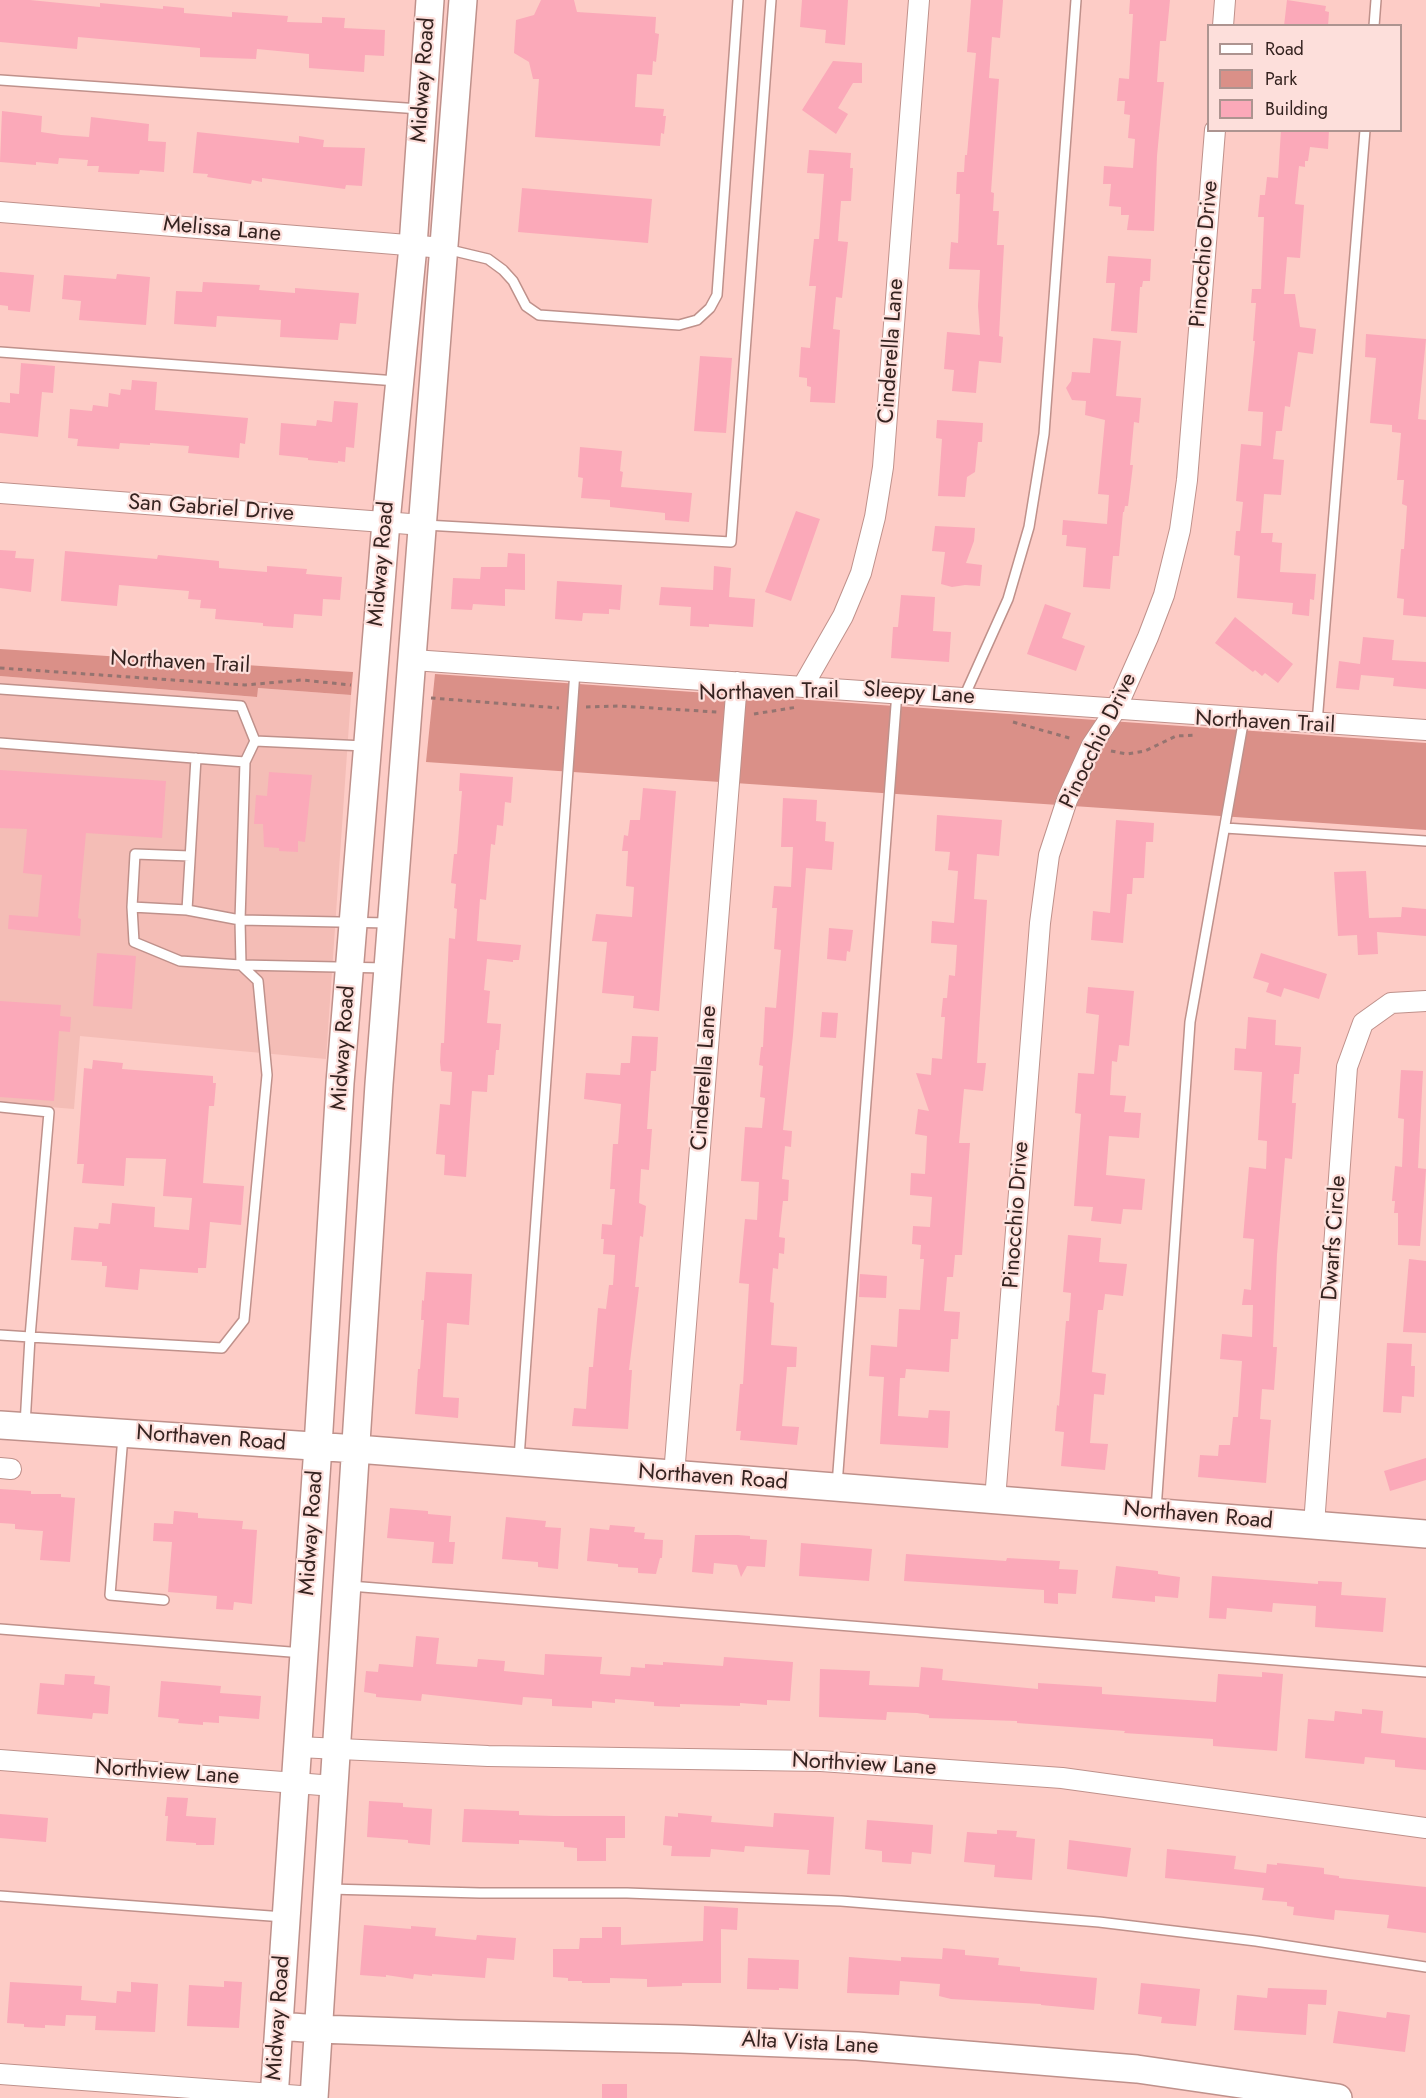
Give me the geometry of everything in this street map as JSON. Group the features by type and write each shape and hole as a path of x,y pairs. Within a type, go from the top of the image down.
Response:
{"main road":[{"name":"Midway Road","path":"274,2096 340,1083 386,522 413,246 429,0"},
{"name":"Midway Road","path":"314,2097 391,923 463,0"},
{"name":"Northaven Road","path":"13,1426 318,1446 1426,1534"},
{"name":"Alta Vista Lane","path":"279,2026 857,2046 1137,2069 1338,2098"}],"street":[{"name":"Cinderella Lane","path":"803,686 843,616 861,573 875,517 883,467 919,0"},
{"path":"1223,24 1225,0"},
{"name":"Pinocchio Drive","path":"995,1500 1040,923 1049,855 1067,800 1092,746 1116,709 1148,638 1164,595 1180,530 1187,480 1215,132"},
{"name":"Melissa Lane","path":"0,212 444,248"},
{"name":"San Gabriel Drive","path":"0,493 423,525"},
{"name":"Sleepy Lane","path":"413,660 1426,730"},
{"name":"Cinderella Lane","path":"674,1475 737,681"},
{"name":"Dwarfs Circle","path":"1314,1525 1347,1067 1363,1023 1391,1003 1426,1000"},
{"name":"Northview Lane","path":"298,1747 488,1756 821,1761 1062,1778 1426,1828"},
{"name":"Northview Lane","path":"0,1760 334,1786"},
{"path":"0,2074 274,2096 314,2097"}],"lane":[{"path":"444,248 488,259 513,281 526,306 539,315 679,325 698,320 710,308 717,295 738,0"},
{"path":"423,525 731,542 771,0"},
{"path":"964,697 1008,599 1029,527 1044,434 1076,0"},
{"path":"1374,24 1376,0"},
{"path":"0,80 422,110"},
{"path":"1317,723 1365,132"},
{"path":"0,352 399,381"},
{"path":"519,1462 576,671"},
{"path":"0,689 241,706 255,741 245,762 240,920 242,965 258,981 267,1075 244,1320 222,1348 0,1335"},
{"path":"837,1487 897,692"},
{"path":"1156,1513 1190,1022 1244,718"},
{"path":"255,741 368,746"},
{"path":"0,743 245,762"},
{"path":"188,910 196,758"},
{"path":"1225,828 1426,841"},
{"path":"190,856 135,854 132,907 134,942 180,961 242,965 388,968"},
{"path":"132,907 188,910 240,920 391,923"},
{"path":"0,1107 48,1112 30,1337 13,1426"},
{"path":"123,1434 110,1595 164,1600"},
{"path":"348,1586 1426,1672"},
{"path":"0,1629 304,1653"},
{"path":"327,1888 480,1893 627,1893 840,1901 1099,1922 1256,1941 1426,1967"},
{"path":"0,1896 286,1917"}],"path":[{"name":"Northaven Trail","path":"0,668 245,685 302,681 358,685"},
{"name":"Northaven Trail","path":"428,698 537,708 619,706 734,713 767,713 798,707"},
{"name":"Northaven Trail","path":"1012,722 1127,754 1145,751 1176,736 1207,735"}],"shaded area":[{"path":"0,676 256,697 257,688 351,695 326,1059 80,1036 74,1109 0,1103"}],"green space":[{"path":"0,649 353,672 351,695 258,688 257,697 0,676"},
{"path":"435,674 1426,743 1426,830 426,762"}],"building":[{"path":"0,0 30,0 100,7 100,3 163,9 163,6 184,8 184,13 232,17 232,12 288,16 287,22 322,23 322,17 345,18 344,28 385,30 384,56 365,55 364,72 309,68 309,54 257,49 256,59 200,57 200,48 78,37 77,49 0,42"},
{"path":"541,0 574,0 577,12 656,17 655,33 659,34 656,62 653,61 652,75 637,74 635,107 664,109 663,116 666,116 660,146 535,137 539,79 533,79 529,62 514,53 516,20 534,15"},
{"path":"802,0 848,0 845,45 825,43 826,30 800,27"},
{"path":"971,0 1003,0 1000,38 992,37 989,78 999,79 991,192 994,193 993,211 999,211 997,245 1004,245 999,336 1003,337 1001,363 979,361 976,393 952,391 954,370 944,369 947,332 980,335 978,306 980,270 949,269 951,242 958,243 960,194 956,194 957,172 964,172 965,155 967,155 976,53 967,52"},
{"path":"1130,0 1170,0 1166,41 1160,41 1157,82 1164,82 1157,156 1154,231 1127,230 1129,215 1121,215 1121,207 1109,206 1111,184 1103,184 1104,166 1133,168 1135,139 1128,138 1130,115 1124,114 1125,101 1117,101 1119,78 1129,79 1133,14 1129,14"},
{"path":"1287,0 1326,6 1325,11 1329,12 1328,24 1284,24"},
{"path":"833,61 862,63 862,83 853,83 838,108 848,114 836,134 802,110"},
{"path":"2,111 42,116 41,132 61,135 89,137 91,117 149,124 148,141 166,142 164,172 140,170 139,174 98,172 99,166 87,166 88,160 59,158 58,164 0,162"},
{"path":"197,132 299,143 299,136 324,140 323,147 365,148 362,186 346,185 345,189 262,178 262,182 252,180 251,184 207,177 208,174 193,173"},
{"path":"1281,132 1329,132 1328,149 1310,147 1305,167 1299,166 1295,204 1304,205 1300,258 1287,257 1284,294 1295,294 1300,327 1316,329 1313,354 1298,352 1290,407 1285,406 1282,431 1276,431 1273,459 1284,460 1281,495 1264,494 1261,533 1273,533 1272,542 1282,543 1280,572 1316,574 1314,600 1310,599 1309,616 1292,614 1293,603 1237,598 1240,556 1234,555 1236,531 1240,531 1243,502 1236,501 1241,444 1261,446 1263,412 1248,411 1255,341 1253,341 1256,303 1251,303 1252,289 1261,289 1264,217 1258,217 1260,195 1265,195 1267,177 1278,178"},
{"path":"809,150 851,153 850,168 853,168 851,201 841,201 838,241 848,242 842,298 836,297 833,329 840,330 835,403 810,402 811,387 807,386 807,378 799,377 801,347 810,348 816,286 809,286 814,239 819,239 824,174 807,173"},
{"path":"522,188 652,199 648,243 518,232"},
{"path":"1108,256 1151,259 1150,281 1143,281 1140,287 1137,333 1111,331 1115,283 1106,283"},
{"path":"0,272 34,275 30,312 8,310 8,306 0,305"},
{"path":"117,274 150,277 146,325 79,320 81,301 62,299 64,275 116,279"},
{"path":"203,282 260,285 259,290 295,293 295,288 359,293 356,324 340,323 338,340 280,337 281,320 217,316 216,327 174,324 176,291 202,292"},
{"path":"1366,334 1426,339 1418,419 1426,420 1426,617 1403,615 1404,599 1397,598 1407,506 1402,504 1404,480 1397,480 1401,433 1392,432 1392,425 1370,423 1376,358 1365,357"},
{"path":"1093,338 1121,341 1116,396 1141,398 1139,423 1134,422 1130,465 1133,465 1128,506 1125,506 1123,512 1119,556 1113,556 1110,589 1083,587 1086,548 1066,546 1067,535 1062,535 1063,520 1107,524 1109,495 1098,494 1105,420 1085,415 1086,401 1072,400 1066,388 1071,381 1072,372 1090,373"},
{"path":"700,356 732,358 726,433 694,431"},
{"path":"21,363 55,366 53,393 42,392 38,437 0,433 0,402 10,403 10,393 19,394"},
{"path":"132,380 157,382 155,410 248,418 245,444 240,443 239,458 188,453 189,446 150,443 150,445 120,443 119,449 77,446 78,439 68,438 70,409 92,411 93,405 108,407 109,393 120,395 121,389 131,390"},
{"path":"334,401 358,403 354,448 346,447 345,462 308,460 308,458 279,455 281,423 316,426 317,420 332,422"},
{"path":"937,420 983,423 982,442 978,442 975,472 967,477 965,497 938,496 942,439 936,438"},
{"path":"580,447 622,451 621,487 692,493 689,522 665,520 665,513 610,507 610,500 581,498 583,478 578,477"},
{"path":"796,511 820,519 791,601 765,592"},
{"path":"935,526 975,528 974,541 966,563 982,565 980,586 952,587 941,584 945,552 932,551"},
{"path":"0,550 16,551 15,558 34,559 31,592 0,588"},
{"path":"65,551 157,559 158,555 219,561 219,568 267,572 267,566 307,569 306,574 342,577 340,600 323,599 322,616 294,614 293,628 215,619 216,609 200,608 201,600 188,599 189,591 119,585 117,606 61,601"},
{"path":"508,553 525,554 525,590 505,589 505,606 473,604 472,610 451,609 453,578 480,579 481,567 507,567"},
{"path":"714,566 731,568 729,597 755,599 753,627 709,624 709,627 690,626 691,607 659,605 661,587 713,590"},
{"path":"557,581 622,585 620,610 609,609 609,614 583,613 582,621 555,619"},
{"path":"901,595 935,597 933,631 951,632 949,662 891,658 893,627 898,627"},
{"path":"1045,604 1071,613 1062,638 1085,646 1076,671 1027,654"},
{"path":"1235,617 1293,664 1278,683 1265,673 1262,676 1255,670 1253,672 1215,643"},
{"path":"1363,637 1394,640 1392,660 1426,662 1426,689 1393,686 1394,678 1361,675 1359,690 1336,688 1339,661 1360,664"},
{"path":"0,770 166,781 162,838 86,833 78,918 81,919 80,936 8,929 9,915 38,917 42,875 23,873 27,829 0,828"},
{"path":"269,772 312,775 305,842 298,841 298,852 264,847 263,824 254,824 256,795 267,796"},
{"path":"460,773 513,777 511,803 505,802 503,826 497,825 495,845 491,844 486,900 480,899 477,941 521,945 519,960 513,960 513,962 487,959 484,990 490,991 487,1023 501,1024 499,1050 496,1050 494,1075 488,1075 487,1092 472,1091 466,1177 444,1175 445,1155 436,1154 440,1104 450,1105 452,1072 441,1071 440,1062 441,1043 444,1043 449,938 455,939 456,884 451,883 454,854 457,854 462,791 459,791"},
{"path":"643,788 676,791 659,1011 633,1008 634,996 602,993 607,942 592,941 596,914 632,917 634,887 626,886 628,851 622,851 624,835 628,836 630,820 640,820"},
{"path":"783,798 817,800 816,821 826,822 825,841 834,842 832,870 806,868 783,1130 792,1131 791,1147 785,1146 782,1179 789,1180 788,1201 783,1201 779,1237 785,1238 784,1254 779,1253 778,1269 773,1268 770,1302 774,1303 771,1345 797,1347 796,1367 787,1367 782,1426 799,1427 797,1445 740,1440 741,1431 736,1431 740,1384 743,1384 749,1284 739,1283 745,1219 757,1220 759,1182 741,1181 745,1127 762,1128 765,1098 760,1097 763,1066 759,1065 761,1047 763,1047 765,1007 776,1008 781,950 774,949 777,908 772,908 774,886 791,887 793,847 781,847"},
{"path":"937,815 1002,820 999,856 977,854 974,899 987,900 977,1063 986,1063 983,1091 964,1089 959,1143 970,1143 962,1255 955,1255 953,1277 947,1277 944,1311 960,1312 958,1339 951,1339 949,1372 906,1369 905,1378 900,1378 898,1416 928,1418 929,1410 950,1411 948,1448 880,1444 884,1377 869,1376 871,1345 897,1347 899,1309 920,1310 924,1259 920,1259 921,1245 912,1244 913,1226 930,1227 932,1197 910,1195 911,1173 925,1174 927,1136 915,1134 918,1109 929,1111 916,1073 931,1075 932,1058 942,1059 945,1017 941,1017 943,998 947,998 949,975 955,976 957,945 931,943 932,921 954,923 958,871 948,870 950,852 935,851"},
{"path":"1116,820 1154,823 1153,842 1146,842 1144,878 1133,878 1132,894 1127,894 1123,943 1091,940 1093,911 1110,913"},
{"path":"1366,871 1369,918 1401,917 1402,907 1426,909 1426,936 1377,932 1378,954 1358,955 1357,935 1338,936 1334,872"},
{"path":"829,928 853,930 850,952 847,951 846,961 827,959"},
{"path":"97,953 136,956 132,1009 93,1006"},
{"path":"1261,953 1327,974 1319,999 1284,988 1281,997 1266,992 1269,983 1253,978"},
{"path":"1088,987 1134,991 1129,1046 1119,1045 1117,1062 1112,1061 1110,1095 1126,1096 1124,1112 1141,1113 1139,1138 1109,1136 1106,1175 1145,1179 1142,1210 1123,1209 1121,1224 1091,1221 1093,1207 1074,1206 1081,1114 1075,1113 1078,1073 1094,1074 1099,1015 1086,1013"},
{"path":"0,1001 61,1005 60,1016 71,1017 70,1032 59,1031 54,1101 0,1097"},
{"path":"822,1012 838,1013 836,1038 820,1037"},
{"path":"1248,1017 1276,1020 1275,1045 1301,1047 1299,1074 1294,1074 1292,1103 1296,1103 1292,1159 1285,1158 1277,1255 1273,1347 1277,1347 1274,1390 1262,1389 1260,1419 1271,1420 1266,1483 1198,1477 1200,1455 1218,1456 1219,1445 1230,1445 1233,1417 1238,1417 1242,1361 1220,1359 1222,1334 1252,1337 1253,1305 1242,1305 1244,1289 1251,1290 1254,1239 1243,1238 1249,1167 1266,1169 1267,1141 1258,1140 1262,1072 1234,1070 1235,1048 1246,1049"},
{"path":"632,1036 658,1037 656,1071 651,1071 647,1129 652,1129 649,1170 641,1169 639,1203 646,1206 643,1237 640,1236 635,1287 639,1287 629,1370 632,1370 628,1429 572,1426 574,1408 586,1409 589,1367 593,1367 598,1308 606,1309 609,1285 613,1285 615,1255 603,1254 604,1239 601,1239 602,1224 612,1225 615,1189 610,1189 613,1144 618,1144 621,1104 584,1099 586,1073 620,1075 621,1063 630,1063"},
{"path":"93,1060 123,1063 122,1069 213,1076 213,1083 216,1083 214,1106 209,1106 203,1183 244,1186 241,1225 210,1222 206,1268 198,1268 198,1273 140,1269 138,1290 105,1287 107,1266 102,1266 102,1262 71,1260 74,1227 98,1229 99,1223 110,1224 112,1203 155,1207 154,1227 189,1230 192,1198 163,1196 166,1159 126,1158 124,1186 82,1183 84,1164 77,1164 84,1068 92,1069"},
{"path":"1401,1070 1423,1071 1418,1168 1426,1169 1420,1246 1398,1245 1398,1213 1394,1213 1395,1201 1392,1201 1395,1166 1402,1167 1404,1119 1398,1118"},
{"path":"1068,1235 1101,1238 1099,1262 1127,1264 1123,1296 1105,1294 1103,1310 1098,1310 1092,1372 1106,1374 1104,1395 1094,1394 1090,1443 1108,1444 1105,1470 1061,1466 1064,1432 1055,1431 1071,1293 1063,1292"},
{"path":"1409,1259 1426,1261 1426,1333 1403,1332"},
{"path":"426,1272 472,1274 469,1325 447,1323 443,1397 459,1398 458,1418 415,1414 424,1320 421,1320 422,1300 424,1301"},
{"path":"860,1274 887,1276 886,1298 859,1297"},
{"path":"1387,1343 1412,1344 1411,1366 1415,1366 1414,1397 1402,1396 1401,1413 1383,1412"},
{"path":"1426,1458 1426,1480 1390,1491 1384,1471"},
{"path":"0,1489 31,1491 31,1494 61,1494 61,1497 75,1498 70,1562 40,1560 43,1531 15,1529 15,1524 0,1523"},
{"path":"390,1508 428,1511 428,1514 451,1516 449,1542 455,1542 453,1564 432,1563 434,1542 387,1538"},
{"path":"174,1511 198,1513 198,1518 243,1521 242,1529 257,1530 252,1604 234,1602 233,1610 216,1609 217,1596 168,1592 172,1542 153,1541 154,1523 173,1524"},
{"path":"506,1517 546,1521 545,1527 561,1528 558,1569 538,1567 538,1562 502,1559"},
{"path":"610,1525 635,1527 634,1532 645,1533 644,1539 663,1540 662,1558 660,1558 656,1574 638,1573 638,1568 618,1567 618,1564 587,1561 590,1528 609,1530"},
{"path":"695,1535 738,1535 750,1536 750,1539 767,1540 765,1567 747,1566 741,1577 737,1565 714,1563 713,1574 692,1572"},
{"path":"801,1543 872,1549 869,1581 799,1576"},
{"path":"906,1554 1006,1561 1007,1558 1060,1561 1059,1569 1078,1570 1076,1594 1058,1593 1058,1604 1044,1603 1044,1590 904,1581"},
{"path":"1116,1566 1158,1571 1158,1574 1180,1577 1178,1598 1155,1596 1155,1602 1112,1598"},
{"path":"1212,1576 1318,1584 1318,1581 1342,1582 1341,1595 1386,1598 1383,1632 1315,1627 1316,1606 1273,1603 1272,1612 1227,1608 1226,1619 1209,1618"},
{"path":"416,1636 439,1638 436,1664 477,1667 478,1659 505,1661 504,1671 544,1675 545,1654 602,1657 600,1674 630,1676 631,1667 645,1668 645,1664 663,1665 663,1662 723,1666 724,1657 793,1662 790,1701 767,1700 767,1705 740,1703 740,1706 680,1704 680,1707 654,1706 654,1702 615,1699 615,1703 592,1701 592,1708 552,1706 552,1699 523,1697 522,1705 422,1694 421,1701 376,1697 376,1694 364,1692 366,1671 378,1672 379,1664 413,1667"},
{"path":"921,1667 943,1669 942,1680 1038,1689 1038,1683 1102,1687 1102,1694 1216,1702 1218,1674 1262,1677 1262,1672 1283,1674 1277,1751 1213,1746 1213,1739 1124,1733 1125,1731 1017,1723 1017,1721 929,1718 929,1715 917,1713 887,1712 886,1720 819,1717 820,1669 870,1671 869,1685 919,1687"},
{"path":"65,1674 95,1676 94,1684 110,1686 108,1714 93,1713 92,1719 37,1714 40,1683 64,1685"},
{"path":"161,1681 221,1686 220,1693 261,1696 259,1719 219,1716 219,1723 203,1722 203,1725 178,1723 179,1719 158,1717"},
{"path":"1362,1709 1383,1711 1381,1733 1426,1738 1426,1770 1395,1767 1395,1760 1365,1757 1364,1764 1305,1758 1308,1719 1334,1721 1335,1711 1362,1714"},
{"path":"167,1797 188,1798 186,1816 216,1818 214,1845 166,1841"},
{"path":"369,1801 403,1803 403,1807 432,1809 430,1845 408,1843 408,1840 367,1837"},
{"path":"464,1809 519,1811 519,1815 625,1816 625,1838 606,1838 606,1861 577,1861 577,1848 564,1847 564,1842 519,1840 519,1844 462,1842"},
{"path":"678,1813 712,1816 711,1822 773,1827 774,1813 834,1817 830,1875 807,1874 809,1850 745,1846 744,1852 711,1849 710,1857 671,1856 672,1846 663,1845 665,1816 678,1817"},
{"path":"0,1814 48,1818 46,1842 0,1838"},
{"path":"867,1820 933,1825 931,1854 912,1852 911,1864 882,1862 882,1851 865,1849"},
{"path":"997,1830 1017,1831 1016,1837 1035,1839 1032,1880 994,1877 995,1865 964,1862 967,1832 997,1834"},
{"path":"1069,1840 1131,1848 1127,1877 1067,1869"},
{"path":"1167,1849 1236,1856 1234,1869 1266,1873 1267,1864 1277,1865 1277,1863 1324,1868 1324,1874 1339,1876 1339,1878 1426,1887 1426,1933 1387,1928 1389,1915 1335,1910 1334,1920 1293,1915 1294,1907 1287,1906 1287,1902 1262,1900 1264,1888 1165,1878"},
{"path":"704,1906 738,1908 737,1930 721,1929 721,1983 682,1983 682,1986 647,1987 647,1979 610,1978 610,1983 582,1983 582,1981 568,1981 568,1978 553,1977 553,1949 579,1949 580,1938 602,1938 602,1927 621,1927 621,1945 703,1941"},
{"path":"364,1925 411,1929 411,1926 436,1928 435,1936 476,1940 477,1935 516,1938 514,1960 487,1958 485,1978 414,1974 413,1979 386,1975 386,1977 360,1975"},
{"path":"943,1948 965,1950 965,1955 999,1958 998,1965 1020,1967 1020,1971 1097,1978 1094,2010 1041,2004 951,1999 939,1996 940,1984 900,1981 899,1995 847,1993 849,1957 901,1961 901,1957 942,1959"},
{"path":"748,1958 799,1960 798,1989 747,1989"},
{"path":"224,1981 242,1982 239,2028 187,2026 189,1985 224,1987"},
{"path":"10,1982 82,1986 81,2000 116,2003 117,1991 131,1992 131,1982 158,1984 155,2032 95,2030 96,2016 66,2015 65,2026 45,2025 45,2028 7,2023"},
{"path":"1141,1983 1200,1989 1196,2026 1161,2023 1162,2017 1138,2014"},
{"path":"1268,1988 1327,1990 1326,2005 1308,2004 1306,2035 1234,2030 1237,1995 1267,1998"},
{"path":"1338,2011 1386,2018 1387,2012 1410,2015 1405,2052 1333,2043"},
{"path":"602,2084 627,2084 627,2098 602,2098"}]}
